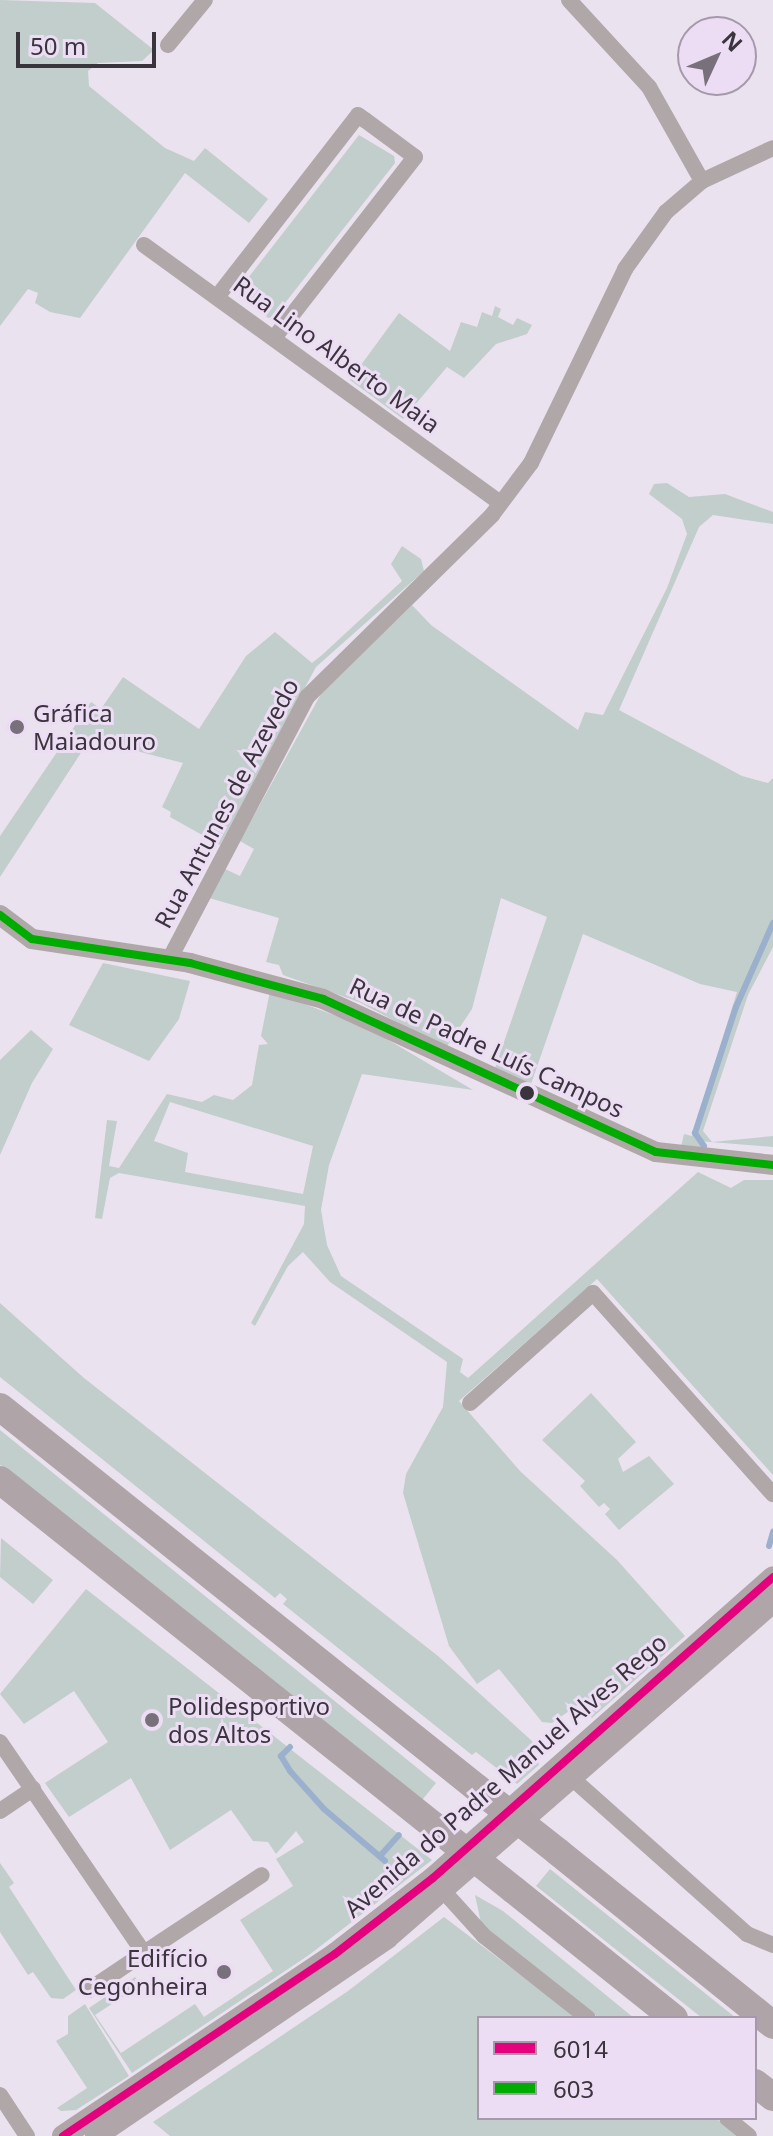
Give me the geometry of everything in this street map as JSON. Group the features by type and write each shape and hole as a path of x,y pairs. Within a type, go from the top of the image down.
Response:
{"highway":[{"path":"0,1407 773,2025"},
{"path":"0,1480 672,2016"},
{"path":"757,2085 773,2097"}],"main road":[{"name":"Avenida do Padre Manuel Alves Rego","path":"96,2136 332,1978 548,1790 773,1577"},
{"name":"Avenida do Padre Manuel Alves Rego","path":"548,1790 574,1780 773,1602"},
{"name":"Avenida do Padre Manuel Alves Rego","path":"63,2136 439,1885"}],"street":[{"path":"168,45 205,0"},
{"path":"569,0 649,87 702,181"},
{"path":"217,297 358,115 365,120 415,157 274,338"},
{"name":"Rua Antunes de Azevedo","path":"169,960 307,697 361,639 432,576 501,503 531,463 625,269 666,212 702,181 773,148"},
{"name":"Rua Lino Alberto Maia","path":"144,245 501,503"},
{"name":"Rua de Padre Luís Campos","path":"0,915 32,939 169,960 264,980 355,1010 442,1057 656,1152 773,1165"},
{"path":"470,1403 593,1293 773,1494"},
{"path":"0,1742 144,1953"},
{"path":"574,1780 747,1934 773,1945"},
{"path":"0,1811 33,1789"},
{"path":"89,1990 262,1875"},
{"path":"439,1885 484,1936 585,2016"},
{"path":"0,2095 27,2136"},
{"path":"729,2120 749,2136"}],"shaded area":[{"path":"0,0 95,3 154,50 142,61 98,63 88,71 89,86 165,148 194,161 205,148 268,199 249,223 185,173 80,318 50,312 35,303 38,293 28,289 0,326"},
{"path":"359,135 394,156 395,163 274,317 268,318 238,291"},
{"path":"495,306 501,309 498,317 513,325 517,318 532,325 527,334 496,344 464,378 447,367 403,419 350,380 399,313 450,351 461,322 477,327 482,312 492,316"},
{"path":"667,483 689,497 725,494 773,512 773,524 713,515 699,527 619,710 742,776 768,783 773,778 773,947 748,995 703,1131 712,1142 773,1136 773,1147 698,1141 703,1149 681,1147 684,1134 692,1136 737,992 700,984 583,934 530,1087 494,1071 547,917 501,898 472,1009 446,1048 359,1002 283,975 279,965 266,962 279,918 209,898 225,869 240,876 254,849 240,841 321,694 412,605 431,625 578,730 585,712 603,715 667,588 687,534 682,519 649,494 654,484"},
{"path":"402,546 421,559 424,571 316,667 220,845 170,817 171,812 162,807 183,763 90,739 0,877 0,836 91,702 101,709 123,677 199,729 246,656 275,632 312,663 322,655 402,581 391,564"},
{"path":"103,963 190,981 179,1019 149,1061 69,1025"},
{"path":"270,991 368,1028 473,1090 362,1074 329,1165 321,1210 327,1245 341,1276 463,1359 460,1372 468,1378 698,1172 731,1188 744,1180 773,1180 773,1475 597,1279 459,1401 520,1471 617,1560 685,1636 592,1718 579,1704 552,1723 542,1722 499,1669 477,1684 449,1646 403,1493 406,1474 443,1407 447,1362 330,1282 303,1252 288,1266 255,1326 251,1323 304,1224 305,1206 119,1173 110,1178 102,1219 95,1218 107,1120 117,1121 109,1166 119,1168 167,1094 202,1102 214,1095 233,1100 252,1085 259,1045 268,1044 261,1036","holes":["170,1102 313,1146 303,1194 185,1172 188,1153 154,1141"]},
{"path":"31,1030 53,1049 32,1083 0,1155 0,1060"},
{"path":"0,1303 84,1378 438,1656 532,1741 539,1765 517,1784 476,1752 472,1755 283,1604 287,1599 280,1593 275,1598 0,1377"},
{"path":"591,1393 636,1442 618,1459 623,1472 649,1456 674,1484 619,1530 605,1514 610,1509 604,1503 599,1507 580,1486 585,1481 542,1440"},
{"path":"0,1430 436,1783 419,1804 0,1465"},
{"path":"1,1538 53,1580 33,1604 0,1577"},
{"path":"86,1589 432,1860 309,1955 132,2073 89,2008 135,1977 141,1985 95,2015 121,2053 195,2004 204,2017 273,1971 240,1920 293,1886 276,1859 304,1842 296,1831 276,1854 268,1842 253,1841 231,1810 170,1850 131,1778 69,1817 45,1783 108,1742 74,1691 24,1724 0,1694"},
{"path":"0,1863 14,1883 9,1887 76,1990 63,1999 51,1998 33,1972 28,1975 0,1932"},
{"path":"550,1869 734,2016 699,2016 536,1886"},
{"path":"475,1895 503,1911 632,2016 596,2016 532,1968 481,1923"},
{"path":"444,1917 574,2016 477,2016 477,2120 718,2120 739,2136 170,2136 153,2122 348,1991"},
{"path":"85,2004 129,2076 76,2110 61,2111 57,2108 87,2088 56,2041 68,2034 68,2016"}],"waterway":[{"path":"704,1146 695,1133 736,1007 773,923"},
{"path":"769,1546 773,1532"},
{"path":"290,1747 281,1756 290,1771 324,1809 385,1861"},
{"path":"380,1856 399,1835"}],"transit line":[{"name":"603","path":"0,915 32,939 190,963 323,999 656,1152 773,1165"},
{"name":"6014","path":"63,2136 335,1954 433,1878 773,1577"}],"place":[{"name":"Gráfica Maiadouro","path":"17,727"},
{"name":"Polidesportivo dos Altos","path":"152,1720"},
{"name":"Edifício Cegonheira","path":"224,1972"}]}
